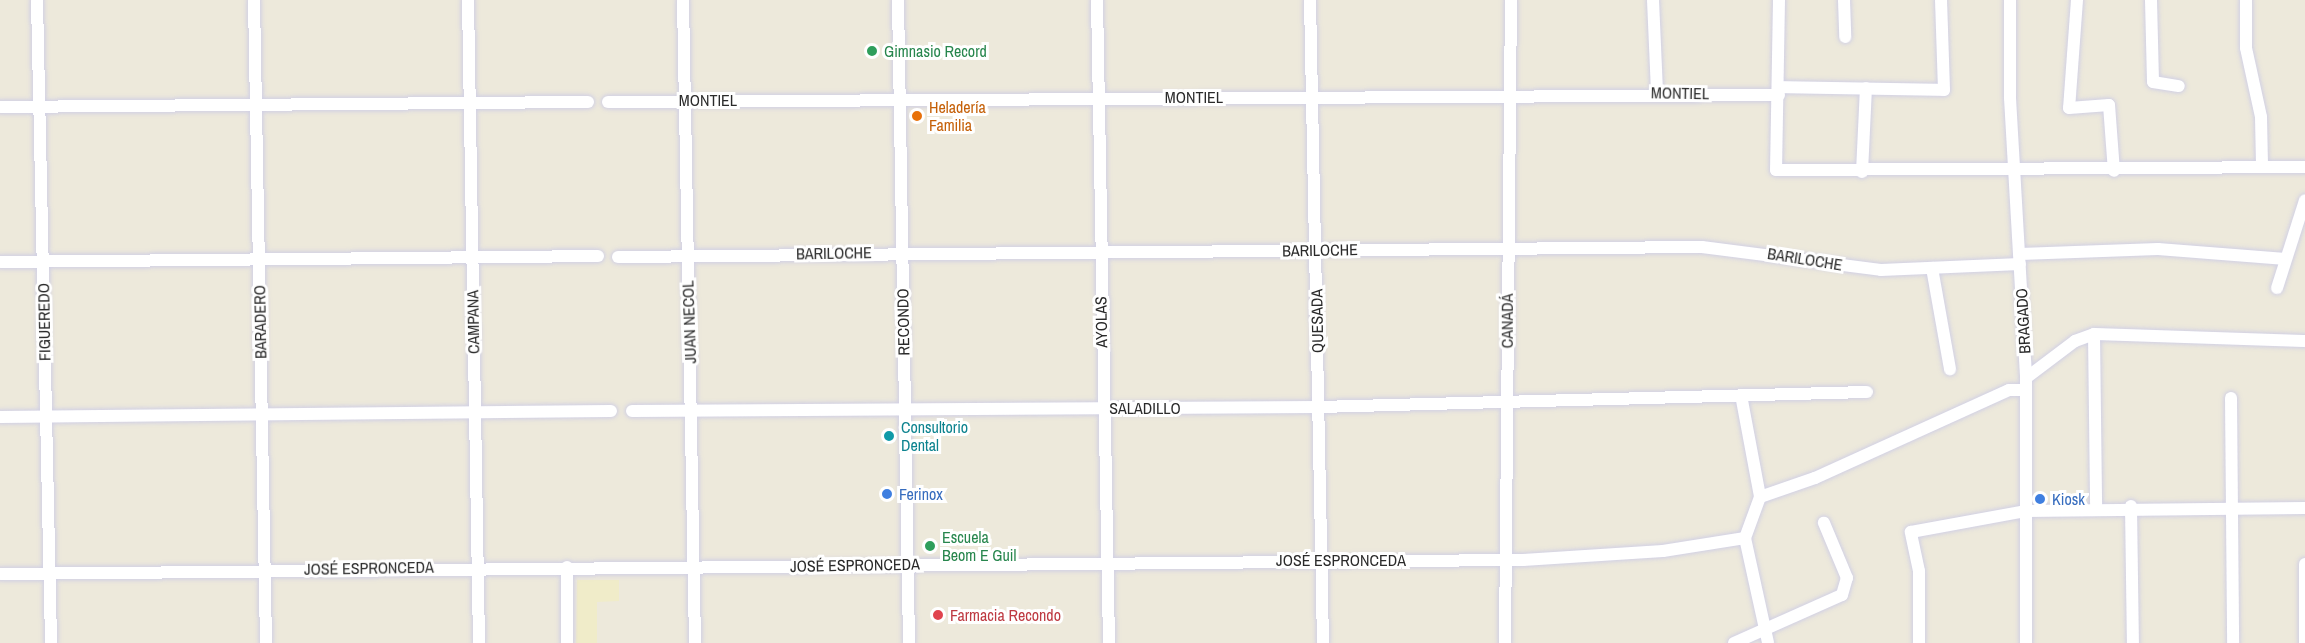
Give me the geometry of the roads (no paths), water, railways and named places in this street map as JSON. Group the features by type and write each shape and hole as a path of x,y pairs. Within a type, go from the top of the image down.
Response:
{"street":[{"name":"FIGUEREDO","path":"38,0 51,643"},
{"name":"BARADERO","path":"255,0 266,643"},
{"name":"CAMPANA","path":"468,0 479,643"},
{"name":"JUAN NECOL","path":"683,0 696,643"},
{"name":"RECONDO","path":"898,0 909,643"},
{"name":"AYOLAS","path":"1097,0 1109,643"},
{"name":"QUESADA","path":"1310,0 1323,643"},
{"name":"CANADÁ","path":"1504,643 1511,0"},
{"path":"1653,0 1657,92"},
{"path":"1779,0 1776,170 2015,172 2262,166 2305,168"},
{"path":"1844,0 1845,37"},
{"name":"MONTIEL","path":"608,102 1511,94 1866,88 1939,92 1947,87 1941,0"},
{"name":"BRAGADO","path":"2010,0 2015,172 2026,384 2026,643"},
{"path":"2077,0 2069,108 2109,105 2114,171"},
{"path":"2151,0 2153,82 2179,86"},
{"path":"2246,0 2246,48 2261,117 2262,166"},
{"path":"1862,172 1866,88"},
{"path":"0,107 588,102"},
{"path":"2277,288 2305,200"},
{"name":"BARILOCHE","path":"618,256 1719,247 1881,270 1932,268 2158,249 2286,259"},
{"path":"0,262 598,256"},
{"path":"1932,268 1950,369"},
{"path":"2094,334 2096,508"},
{"path":"1760,497 1815,478 2026,384 2075,341 2094,334 2305,340"},
{"name":"SALADILLO","path":"632,411 1319,407 1508,404 1868,392"},
{"path":"1741,395 1760,497 1745,538 1768,628 1768,643"},
{"path":"2231,398 2234,508 2233,643"},
{"path":"0,417 611,411"},
{"path":"2131,506 2133,643"},
{"path":"1919,643 1919,571 1911,532 2025,511 2131,506 2305,508"},
{"path":"1734,643 1842,595 1847,578 1824,523"},
{"name":"JOSÉ ESPRONCEDA","path":"0,574 478,567 1506,560 1655,551 1745,538"},
{"path":"2305,564 2305,643"},
{"path":"567,567 567,643"}],"place":[{"name":"Gimnasio Record","path":"872,51"},
{"name":"Heladería Familia","path":"917,116"},
{"name":"Consultorio Dental","path":"889,436"},
{"name":"Ferinox","path":"887,494"},
{"name":"Kiosk","path":"2040,499"},
{"name":"Escuela Beom E Guil","path":"930,546"},
{"name":"Farmacia Recondo","path":"938,615"}]}
